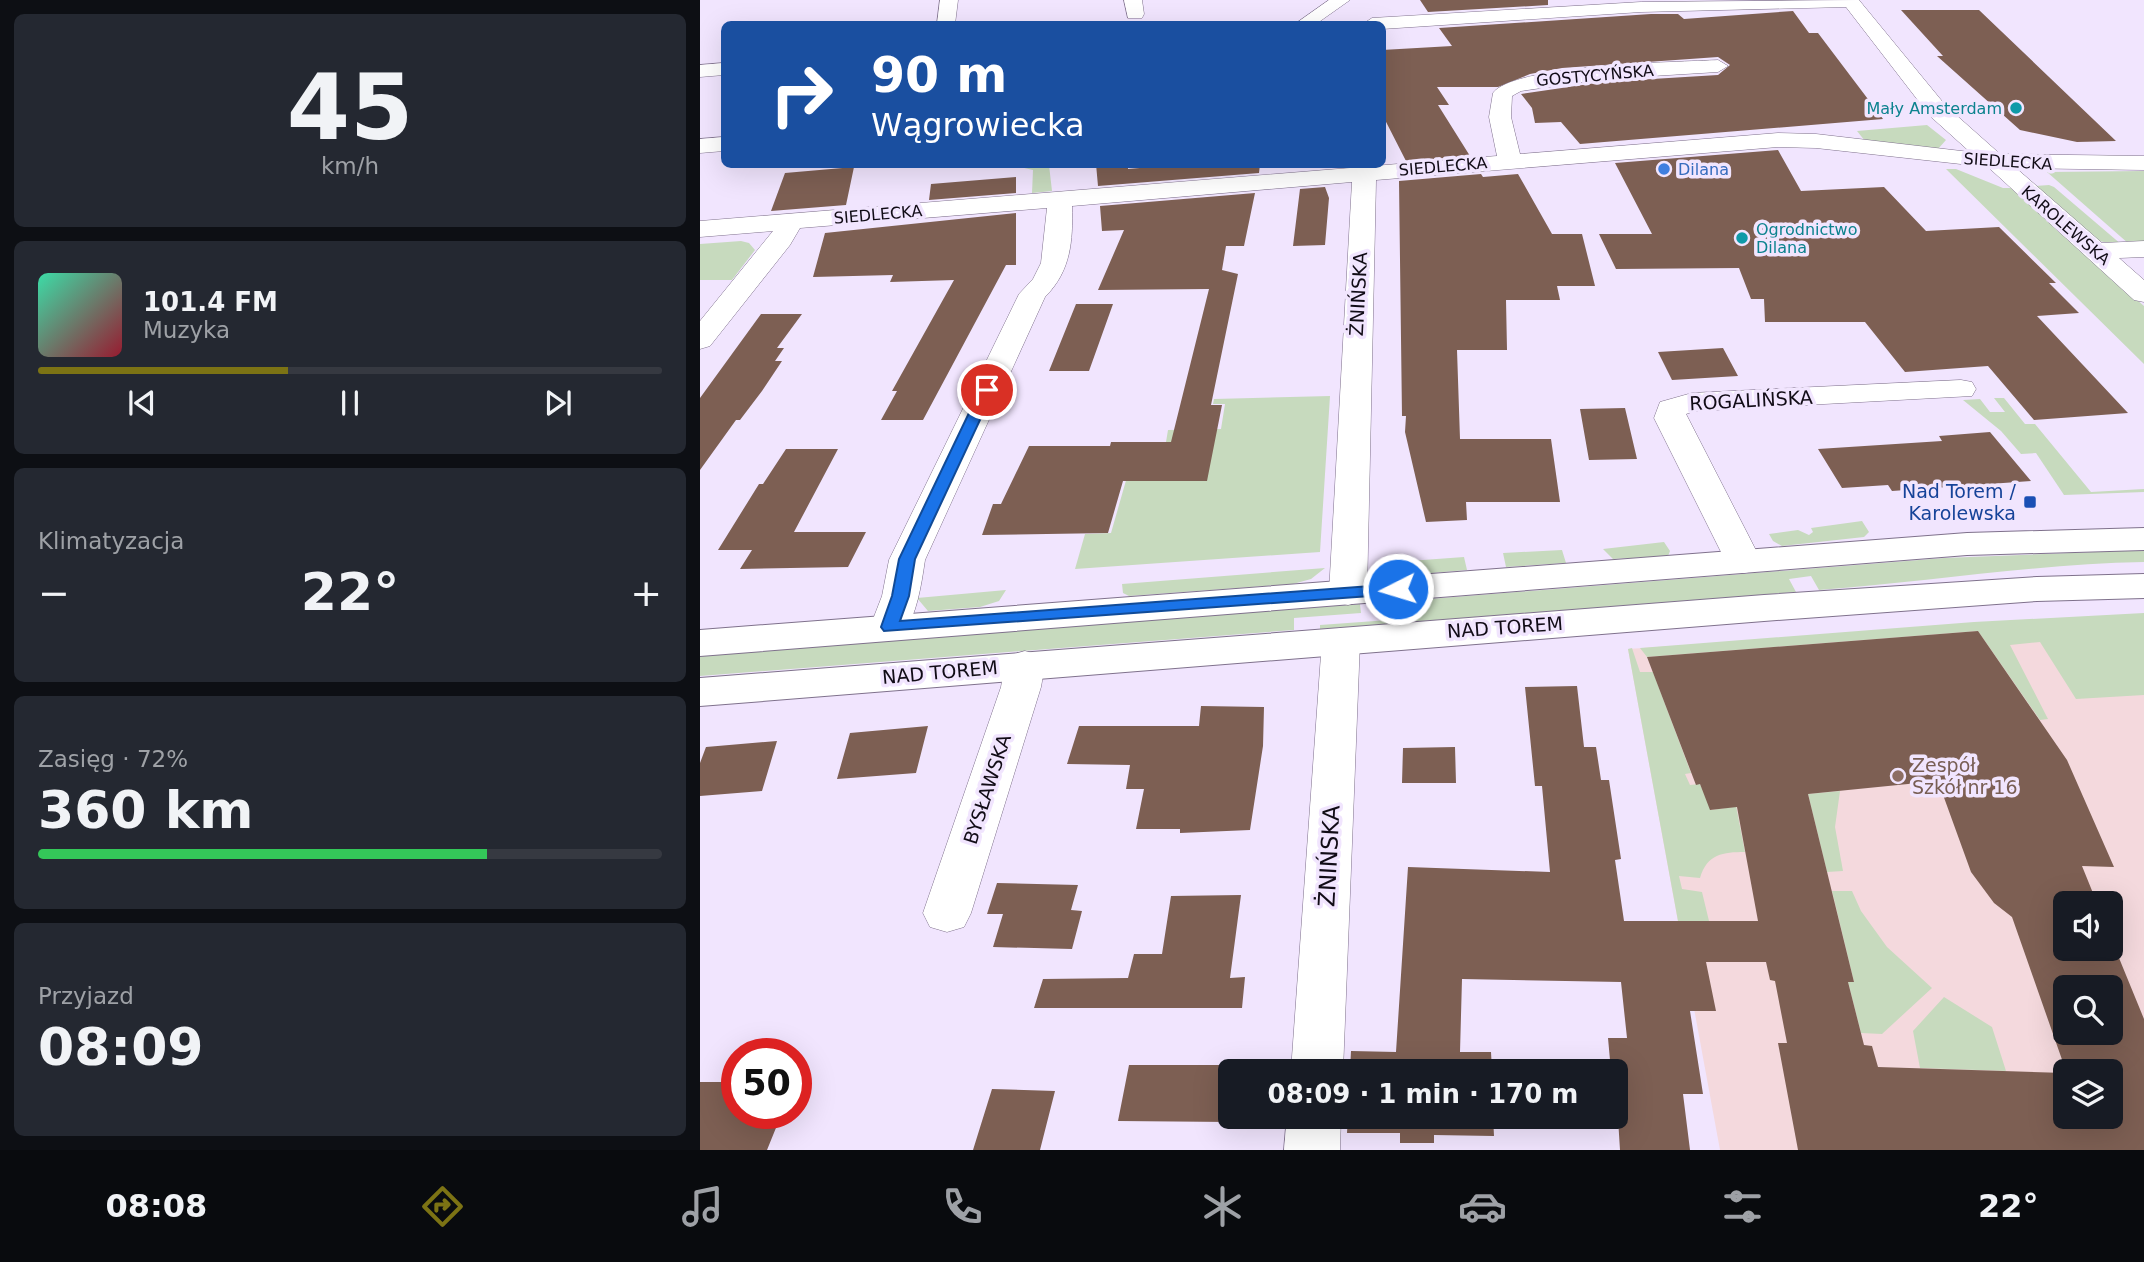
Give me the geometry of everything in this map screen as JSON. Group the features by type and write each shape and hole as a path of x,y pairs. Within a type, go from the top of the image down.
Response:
{"main road":[{"path":"700,643 1967,544 2144,539"},
{"name":"NAD TOREM","path":"700,692 1025,664 2037,589 2144,586"}],"street":[{"path":"946,21 949,0"},
{"path":"1309,21 1341,0"},
{"path":"1386,23 1641,6 1850,1"},
{"name":"KAROLEWSKA","path":"1850,1 1938,111 2144,294"},
{"name":"GOSTYCYŃSKA","path":"1510,161 1500,117 1501,94 1508,87 1525,81 1559,77 1718,66"},
{"path":"700,71 721,69"},
{"name":"SIEDLECKA","path":"1386,168 1778,140 1816,141 1992,161 2144,163"},
{"path":"700,146 721,144"},
{"name":"SIEDLECKA","path":"700,229 1059,199 1380,168"},
{"name":"ŻNIŃSKA","path":"1348,593 1347,556 1362,169"},
{"path":"890,627 901,596 907,559 1033,294 1049,281 1061,244 1059,199"},
{"path":"700,340 781,240 790,222"},
{"path":"2096,251 2144,249"},
{"name":"ROGALIŃSKA","path":"1744,562 1670,418 1671,409 1692,402 1961,389"},
{"name":"ŻNIŃSKA","path":"1318,1059 1340,641"},
{"name":"BYSŁAWSKA","path":"947,913 1021,687 1025,664"},
{"path":"1312,1150 1313,1129"}],"shaded area":[{"name":"Zespół Szkół nr 16","path":"2144,614 2144,1150 1720,1150 1628,649"}],"green space":[{"path":"1927,125 1946,140 1938,149 1865,141 1857,131"},
{"path":"1024,168 1049,168 1052,191 1032,193 1033,170"},
{"path":"1946,169 1956,169 2003,188 2011,188 2144,306 2144,364"},
{"path":"2144,171 2144,243 2129,244 2047,172"},
{"path":"2049,185 2122,245 2098,241 2035,186"},
{"path":"741,241 749,243 755,250 732,280 700,280 700,244"},
{"path":"1330,396 1320,552 1075,569 1085,534 1111,533 1133,456 1166,442 1168,430 1221,429 1225,404 1213,404 1214,399"},
{"path":"1994,398 2004,398 2025,424 2035,424 2091,492 2144,489 2144,492 2064,495 2036,453 2021,454 2001,431 1963,400 1980,399 1990,412 2005,412"},
{"path":"1862,521 1869,532 1864,537 1782,546 1773,541 1769,534 1798,530 1809,535 1813,532 1811,528"},
{"path":"1664,542 1670,551 1668,556 1613,559 1603,549"},
{"path":"1562,550 1566,563 1506,567 1503,553"},
{"path":"2144,550 2144,562 2062,566 1819,590 1811,576 1789,579 1796,592 1320,629 1320,625 1389,620 1391,602 1944,558"},
{"path":"1464,557 1467,570 1385,577 1382,563"},
{"path":"1325,568 1311,579 1293,584 1129,596 1123,593 1122,584"},
{"path":"1006,590 999,601 980,607 928,611 917,598"},
{"path":"1360,604 1361,613 1294,618 1294,630 700,676 700,655"},
{"path":"2144,613 2144,695 2076,699 2040,642 2010,645 2048,719 2040,720 1978,631 1647,657 1640,648 1974,622"},
{"path":"1632,648 1640,672 1653,672 1691,773 1685,774 1690,785 1700,784 1711,810 1733,807 1732,785 1745,852 1717,856 1707,864 1700,878 1679,876 1682,889 1702,892 1709,921 1678,921 1628,649"},
{"path":"1840,791 1835,827 1843,871 1827,872 1808,794"},
{"path":"1832,891 1852,891 1861,911 1887,947 1932,988 1882,1034 1861,1033 1848,982 1854,982"},
{"path":"1944,997 1992,1027 2006,1071 1920,1068 1913,1031"}],"building":[{"path":"1420,0 1548,0 1548,5 1428,12"},
{"path":"1901,10 1979,10 2116,141 2077,142 2020,130 1937,56 1943,56"},
{"path":"1793,11 1809,33 1818,33 1883,119 1580,144 1561,122 1535,123 1532,108 1521,94 1603,82 1718,75 1730,65 1718,57 1562,68 1530,74 1498,87 1437,87 1449,105 1438,105 1470,156 1406,161 1386,122 1386,50 1452,46 1439,28 1651,14 1678,14 1684,19"},
{"path":"1778,150 1801,191 1884,187 1926,231 1999,227 2056,283 2049,283 2079,313 2037,316 2128,413 2034,420 1988,366 1905,372 1865,322 1765,322 1764,299 1751,299 1739,268 1616,269 1599,234 1652,234 1615,163"},
{"path":"854,168 846,205 771,211 785,173"},
{"path":"1096,168 1260,168 1259,173 1098,186"},
{"path":"1481,174 1483,177 1518,174 1552,234 1582,234 1595,286 1557,286 1560,300 1506,300 1507,350 1457,350 1460,439 1551,439 1560,502 1466,502 1467,520 1426,522 1405,432 1406,416 1402,416 1399,181"},
{"path":"1016,177 1016,193 929,200 931,184"},
{"path":"1325,187 1329,198 1325,245 1293,246 1300,189"},
{"path":"1255,193 1244,246 1226,246 1222,270 1238,274 1211,405 1222,405 1207,481 1123,481 1108,533 982,535 993,504 1001,504 1029,446 1110,446 1111,442 1171,442 1209,289 1098,290 1124,230 1102,231 1100,206"},
{"path":"1016,213 1016,265 1006,265 923,420 881,420 897,391 892,391 954,280 890,282 893,275 813,277 825,233"},
{"path":"1076,304 1113,304 1089,371 1049,371"},
{"path":"761,314 802,314 777,348 784,348 775,361 782,361 700,470 700,398"},
{"path":"1723,348 1738,376 1672,380 1658,352"},
{"path":"1625,408 1637,459 1589,460 1580,409"},
{"path":"1990,432 2031,481 1892,491 1888,485 1842,488 1818,449 1942,441 1939,436"},
{"path":"786,449 838,449 794,532 866,532 848,567 740,569 752,550 718,550 759,484 763,484"},
{"path":"1978,631 2067,760 2114,867 2082,866 2092,891 2053,891 2053,961 2120,961 2144,1019 2144,1150 1798,1150 1778,1043 1787,1043 1775,981 1770,980 1766,962 1706,962 1716,1011 1690,1011 1703,1094 1683,1094 1690,1150 1620,1150 1619,1129 1628,1129 1628,1059 1610,1059 1608,1038 1627,1038 1621,982 1462,979 1460,1052 1491,1052 1491,1059 1351,1059 1351,1051 1396,1052 1408,867 1550,872 1542,786 1535,786 1525,687 1577,686 1584,747 1596,747 1601,780 1609,780 1621,859 1615,860 1624,921 1758,921 1737,807 1710,810 1700,784 1696,785 1647,657","holes":["1938,781 1971,872 1994,903 2012,917 2053,1034 2053,975 2123,975 2123,1045 2057,1045 2062,1059 2123,1059 2123,1129 2053,1129 2053,1073 1878,1067 1872,1046 1864,1045 1848,982 1854,982 1808,794"]},
{"path":"1201,706 1264,707 1263,746 1250,830 1180,833 1180,829 1136,829 1144,789 1126,789 1130,765 1067,764 1079,726 1199,726"},
{"path":"928,726 916,773 837,779 850,733"},
{"path":"777,741 762,791 700,796 700,763 706,747"},
{"path":"1455,747 1456,783 1402,783 1403,748"},
{"path":"997,883 1078,885 1071,910 1082,911 1072,949 993,947 1003,914 987,914"},
{"path":"1241,895 1230,978 1245,977 1242,1008 1034,1008 1043,979 1128,978 1134,954 1162,954 1171,896"},
{"path":"1129,1065 1218,1065 1218,1122 1118,1121"},
{"path":"700,1082 721,1082 721,1129 776,1129 767,1150 700,1150"},
{"path":"992,1089 1055,1091 1040,1150 973,1150"},
{"path":"1347,1129 1494,1129 1494,1136 1434,1135 1434,1143 1400,1143 1400,1133 1347,1133"}],"place":[{"name":"Mały Amsterdam","path":"2016,108"},
{"name":"Dilana","path":"1664,169"},
{"name":"Ogrodnictwo Dilana","path":"1742,238"},
{"name":"Nad Torem / Karolewska","path":"2030,502"},
{"name":"Zespół Szkół nr 16","path":"1898,776"}],"route":[{"path":"987,390 907,559 901,596 890,627 1398,589"}]}
